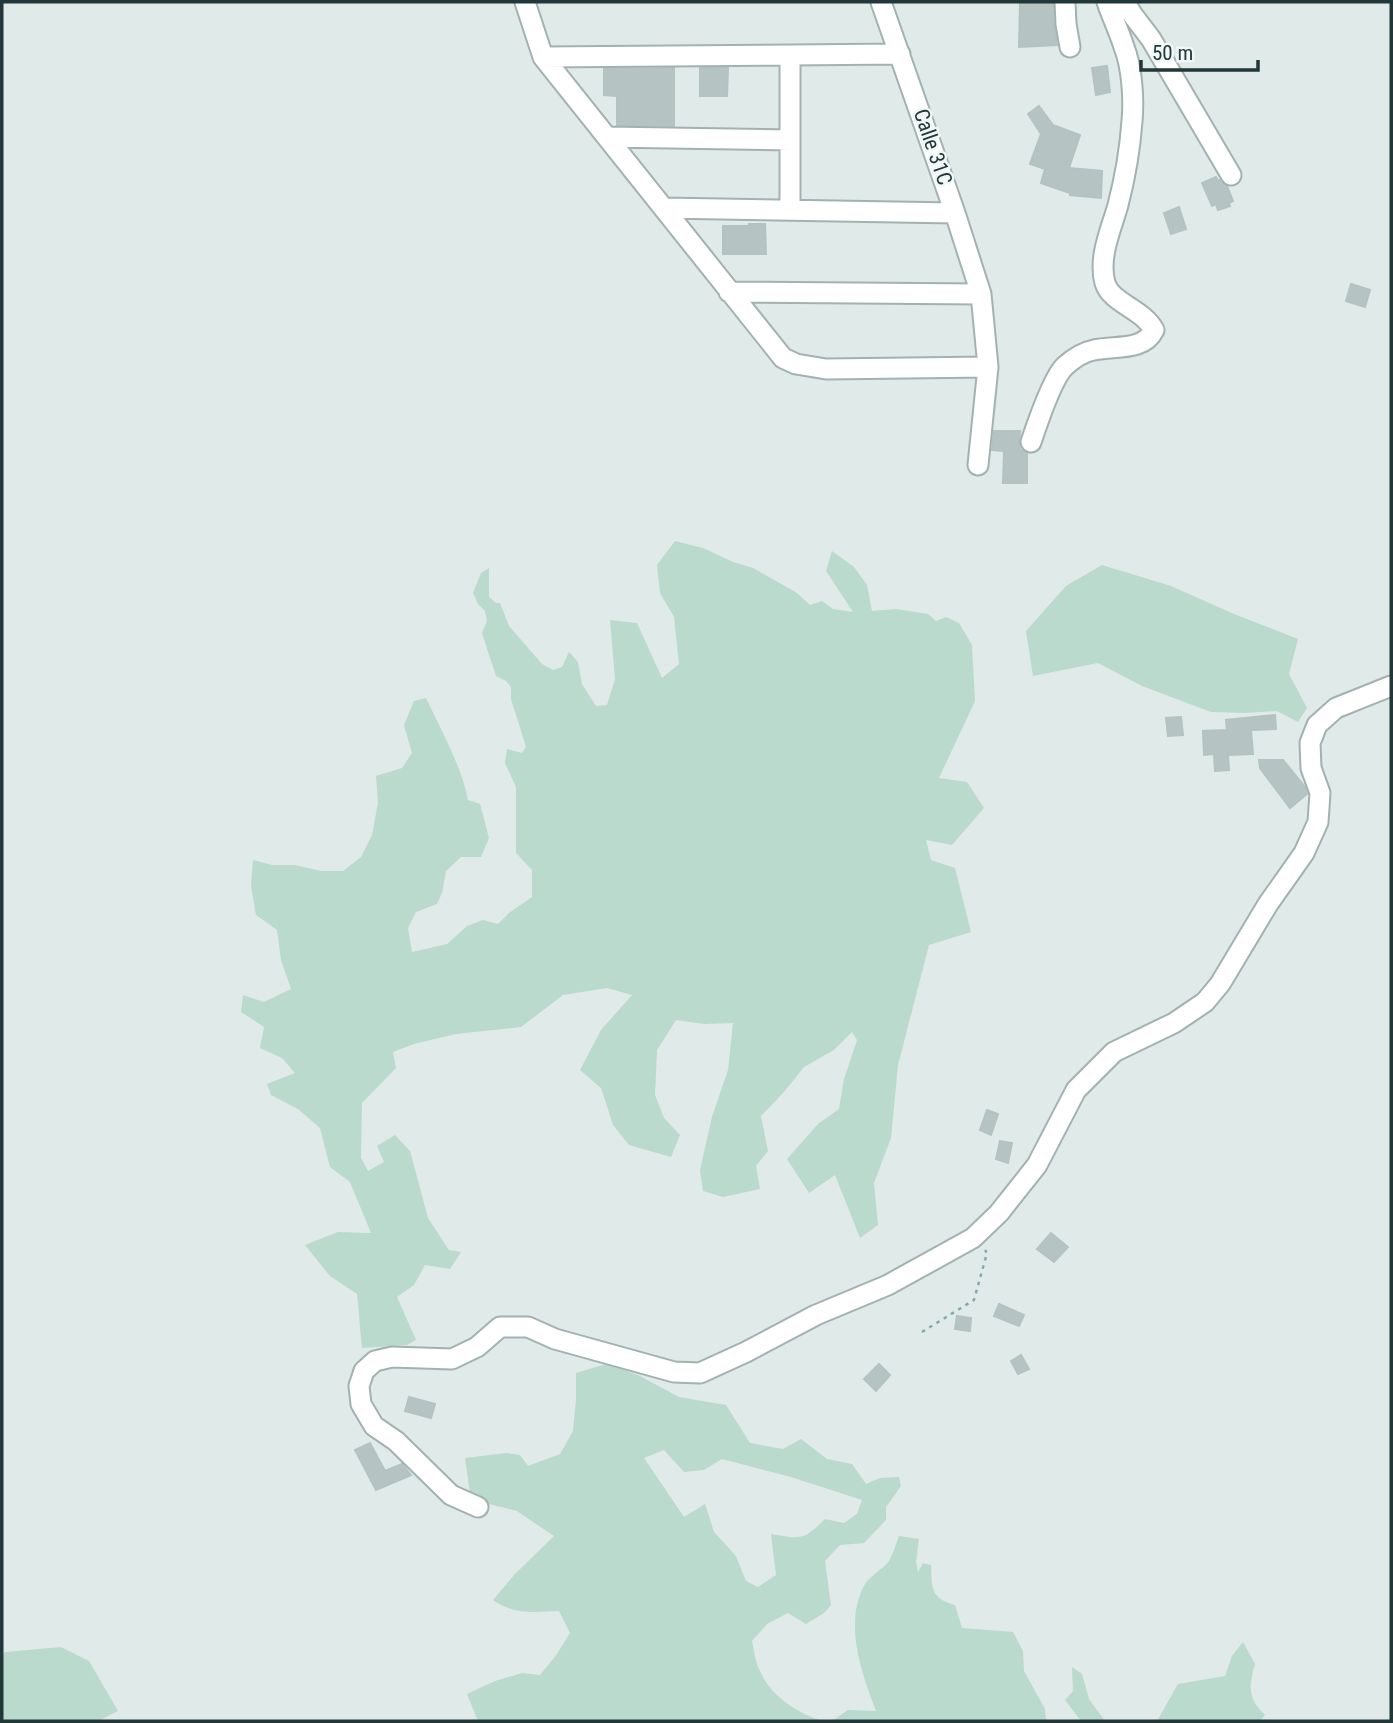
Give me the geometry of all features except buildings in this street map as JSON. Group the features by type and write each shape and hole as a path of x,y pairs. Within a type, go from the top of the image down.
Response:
{"street":[{"path":"525,2 543,57 783,358 796,364 826,369 988,368"},
{"name":"Calle 31C","path":"881,2 956,213 981,294 988,368 978,465"},
{"path":"1065,2 1070,47"},
{"path":"1031,442 1063,368 1082,354 1095,349 1135,345 1150,339 1154,330 1150,322 1112,296 1106,286 1103,268 1108,235 1128,156 1133,100 1125,49 1107,2"},
{"path":"1125,2 1151,39 1231,175"},
{"path":"543,57 900,54"},
{"path":"790,55 790,210"},
{"path":"607,137 790,140"},
{"path":"664,208 956,213"},
{"path":"729,292 981,294"},
{"path":"478,1507 451,1495 396,1441 374,1426 361,1404 359,1386 364,1371 375,1361 392,1357 452,1359 477,1347 500,1327 528,1327 555,1339 674,1372 700,1373 816,1315 888,1285 973,1238 999,1213 1037,1165 1076,1090 1114,1052 1174,1023 1205,1002 1220,984 1268,904 1304,853 1318,822 1321,793 1311,768 1310,743 1317,725 1336,708 1391,687"}],"path":[{"path":"922,1332 974,1300 987,1253 973,1238"}],"green space":[{"path":"675,541 703,548 753,568 797,593 810,605 822,601 833,609 853,612 826,571 832,551 854,567 867,585 872,611 896,609 928,614 936,621 946,617 959,623 972,645 975,701 939,778 967,782 984,808 952,845 926,840 931,860 955,868 971,932 929,945 898,1065 891,1138 874,1183 878,1225 860,1238 835,1175 809,1193 787,1159 818,1124 839,1109 844,1079 857,1040 852,1032 834,1050 804,1067 761,1116 768,1151 756,1166 760,1189 723,1197 703,1191 700,1170 712,1117 728,1070 733,1023 704,1024 676,1020 657,1050 655,1095 664,1118 680,1135 671,1157 629,1145 613,1125 601,1088 580,1070 601,1030 632,995 607,988 563,995 521,1027 456,1034 393,1052 396,1068 362,1103 361,1158 368,1171 384,1162 377,1146 395,1135 410,1151 428,1218 449,1250 461,1252 450,1269 425,1265 414,1285 397,1297 416,1340 407,1345 362,1348 357,1294 330,1276 305,1245 338,1232 371,1233 350,1182 330,1167 320,1128 298,1109 271,1095 267,1084 295,1073 282,1058 260,1048 264,1027 241,1012 243,995 264,1002 291,989 281,960 277,930 256,915 251,886 253,860 321,871 343,871 361,857 372,835 378,803 376,776 402,768 412,753 404,725 414,701 426,698 456,761 468,800 480,804 489,838 481,857 461,857 446,871 437,904 416,912 408,928 412,952 447,944 467,926 483,920 498,924 532,897 532,870 516,853 516,787 505,763 507,749 522,753 526,747 511,699 511,687 496,676 482,633 487,621 485,611 473,593 481,573 489,568 489,597 500,603 509,626 542,664 553,670 562,667 569,652 578,662 582,684 596,706 607,705 615,679 610,620 637,623 662,678 679,664 674,617 660,593 657,565"},
{"path":"1102,565 1171,586 1298,639 1289,674 1307,708 1298,722 1277,711 1211,712 1142,686 1098,663 1033,676 1026,631 1066,586"},
{"path":"606,1364 638,1375 679,1397 726,1405 750,1443 783,1449 801,1439 827,1459 852,1464 866,1484 880,1478 899,1477 901,1486 886,1507 886,1520 864,1543 840,1545 825,1561 831,1605 824,1613 806,1624 788,1613 767,1624 752,1641 764,1679 777,1695 794,1708 823,1721 478,1721 467,1694 495,1681 522,1673 540,1675 570,1633 559,1611 517,1610 493,1600 554,1536 517,1511 489,1504 470,1493 465,1458 507,1453 520,1455 528,1466 560,1454 573,1431 576,1373","holes":["664,1450 684,1472 704,1470 722,1459 791,1477 862,1500 857,1514 844,1523 825,1519 801,1537 771,1534 776,1575 758,1587 746,1581 736,1556 714,1532 705,1504 684,1517 644,1458"]},
{"path":"899,1536 919,1539 916,1562 918,1572 923,1563 931,1565 934,1591 941,1599 955,1605 962,1628 1013,1632 1023,1651 1024,1671 1045,1709 1046,1721 832,1721 848,1710 876,1711 857,1648 855,1615 865,1584 889,1561"},
{"path":"1243,1642 1255,1664 1251,1691 1255,1703 1265,1715 1260,1721 1157,1721 1178,1684 1225,1676 1232,1656"},
{"path":"61,1647 89,1661 118,1711 98,1721 2,1721 2,1654"},
{"path":"1072,1667 1082,1674 1089,1699 1105,1721 1081,1721 1065,1700 1073,1691"}]}
